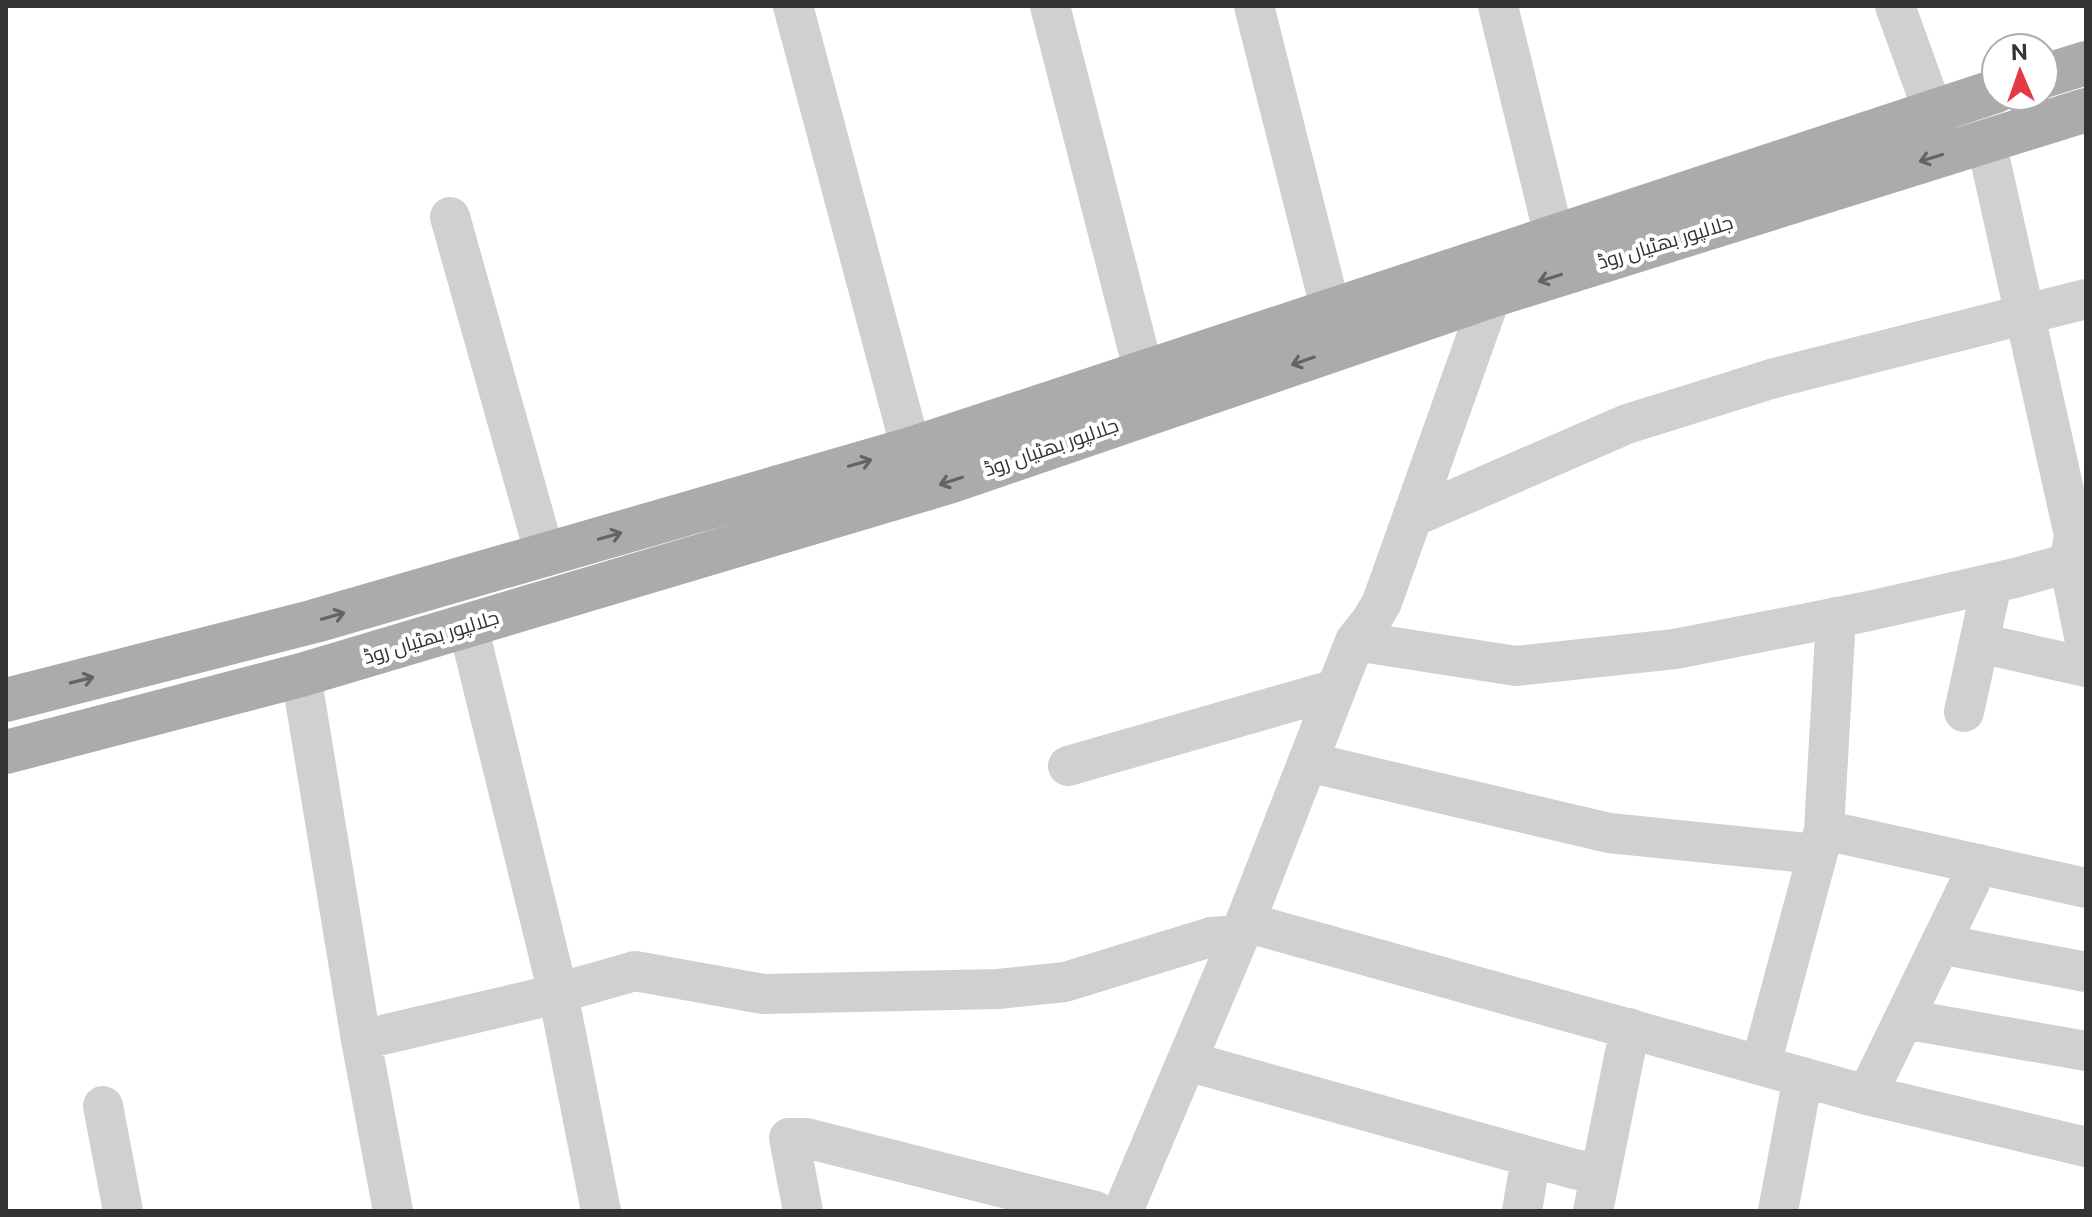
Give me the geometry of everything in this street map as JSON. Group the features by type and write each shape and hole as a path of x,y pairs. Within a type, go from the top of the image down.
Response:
{"main road":[{"path":"2060,71 2086,63"},
{"name":"جلالپور بھٹیاں روڈ","path":"6,700 315,621 911,449 1980,96"},
{"name":"جلالپور بھٹیاں روڈ","path":"6,752 301,675 952,481 1491,296 2086,110"}],"street":[{"path":"793,6 911,449"},
{"path":"1050,6 1144,373"},
{"path":"1254,6 1331,311"},
{"path":"1498,6 1554,236"},
{"path":"1895,6 1933,111"},
{"path":"1986,141 2076,543 2086,646"},
{"path":"450,217 545,555"},
{"path":"1123,1211 1243,928 1355,641 1382,602 1491,296"},
{"path":"1413,517 1627,424 1771,379 2086,299"},
{"path":"1355,641 1516,666 1675,649 1992,583 2076,543"},
{"path":"1964,712 1992,583"},
{"path":"1761,1064 1820,842 1836,617"},
{"path":"468,626 558,993 601,1211"},
{"path":"1979,643 2086,667"},
{"path":"301,675 361,1040 393,1211"},
{"path":"1068,766 1336,689"},
{"path":"1308,762 1609,833 1820,842 1979,864 2086,888"},
{"path":"1867,1095 1979,864"},
{"path":"361,1040 558,993 635,971 763,994 998,989 1065,982 1243,928 1630,1028 1867,1095 2086,1147"},
{"path":"1940,944 2086,972"},
{"path":"1904,1019 2086,1051"},
{"path":"1187,1061 1531,1157 1596,1192 1630,1028"},
{"path":"1778,1211 1803,1077"},
{"path":"103,1106 123,1211"},
{"path":"803,1211 789,1138 806,1138 1095,1211"},
{"path":"1522,1211 1531,1157"}]}
